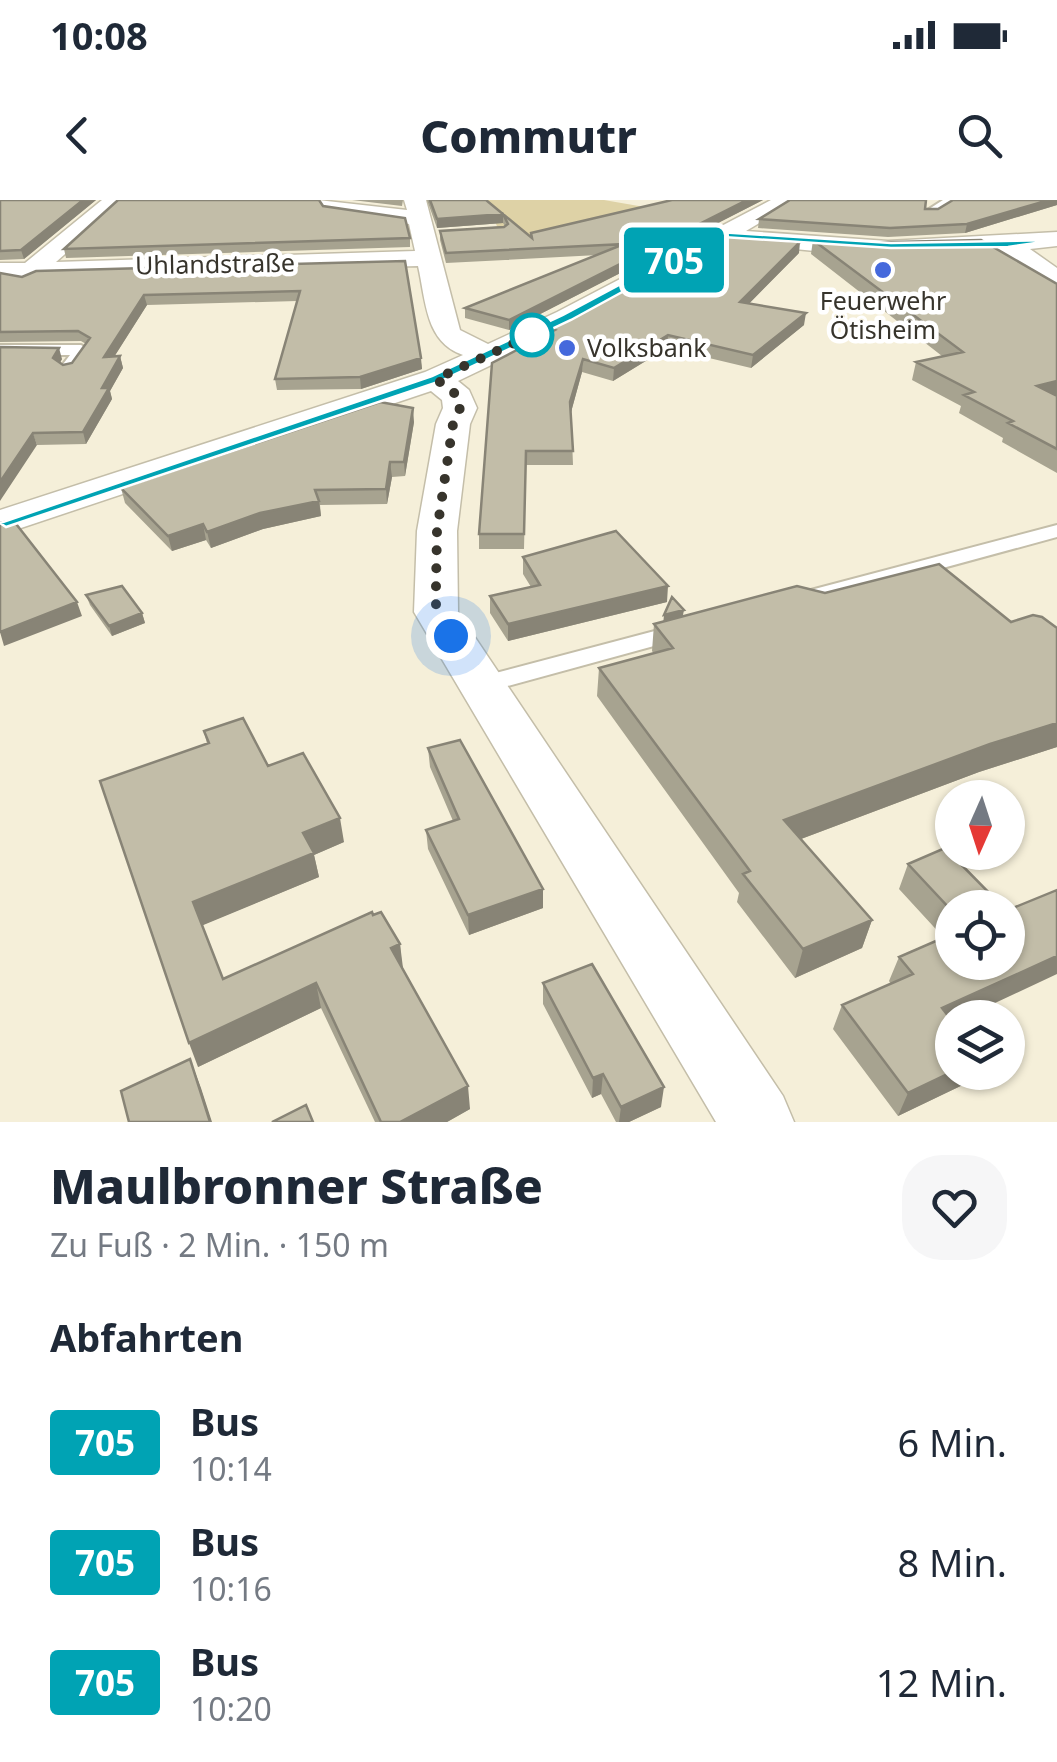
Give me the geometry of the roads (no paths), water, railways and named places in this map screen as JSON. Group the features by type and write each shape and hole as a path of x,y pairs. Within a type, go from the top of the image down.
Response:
{"street":[{"path":"0,296 115,200"},
{"path":"329,200 344,210 426,228 447,333 460,344 493,355"},
{"path":"0,524 431,398 493,355 787,200"},
{"name":"Uhlandstraße","path":"0,272 426,228"},
{"path":"721,234 837,244 1008,244 1057,240"},
{"path":"1008,244 1057,280"},
{"path":"431,398 436,612 757,1122"}],"lane":[{"path":"930,213 950,200"},
{"path":"0,350 80,350 68,368"},
{"path":"770,608 1057,531"},
{"path":"482,684 712,623"}],"place":[{"name":"Feuerwehr Ötisheim","path":"883,270"},
{"name":"Volksbank","path":"567,348"}]}
